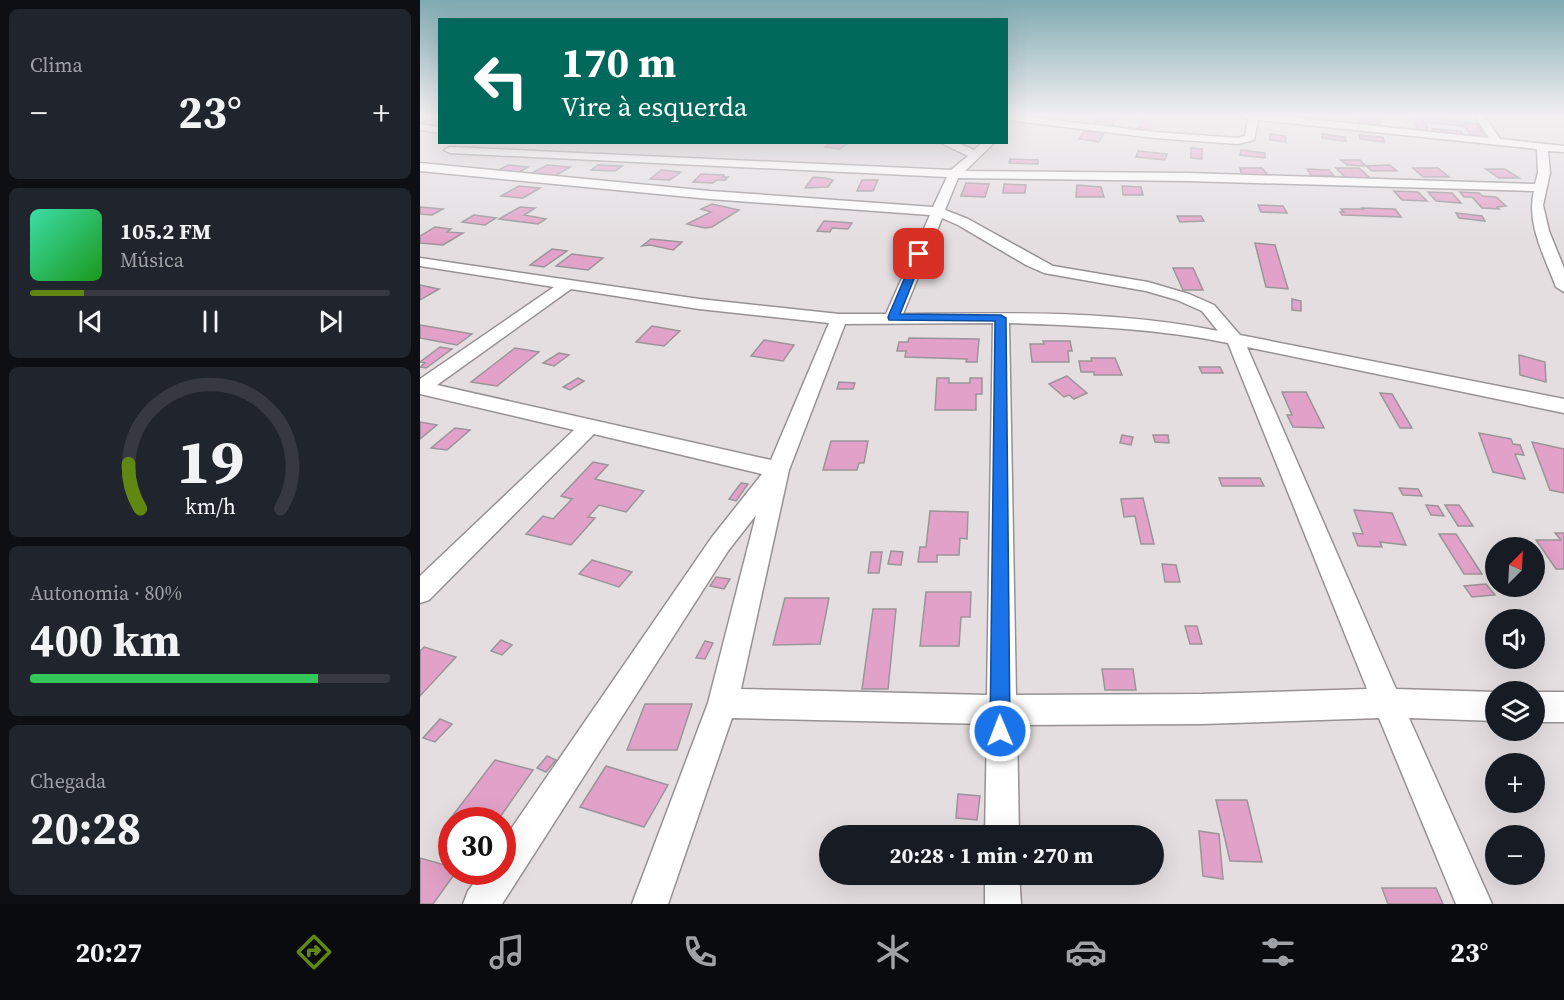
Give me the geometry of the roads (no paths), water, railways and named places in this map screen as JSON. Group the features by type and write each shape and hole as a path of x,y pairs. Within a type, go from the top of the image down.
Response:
{"street":[{"path":"601,157 954,174 1188,177 1541,188"},
{"path":"893,317 936,211 954,174 973,157"},
{"path":"1543,157 1544,173 1537,205 1542,231 1564,287"},
{"path":"423,162 710,195 936,211 963,222 1049,270 1148,287 1183,297 1208,308 1235,340 1474,904"},
{"path":"420,262 699,304 839,319 1001,318 1119,322 1188,330 1564,406"},
{"path":"420,387 567,285"},
{"path":"1001,318 1002,825"},
{"path":"650,904 723,703 778,470 839,319"},
{"path":"420,387 778,470"},
{"path":"420,592 591,425"},
{"path":"481,904 720,544 778,470"},
{"path":"723,703 1000,710 1202,709 1387,703 1485,706"},
{"path":"1545,706 1564,707"},
{"path":"1002,885 1003,904"}]}
